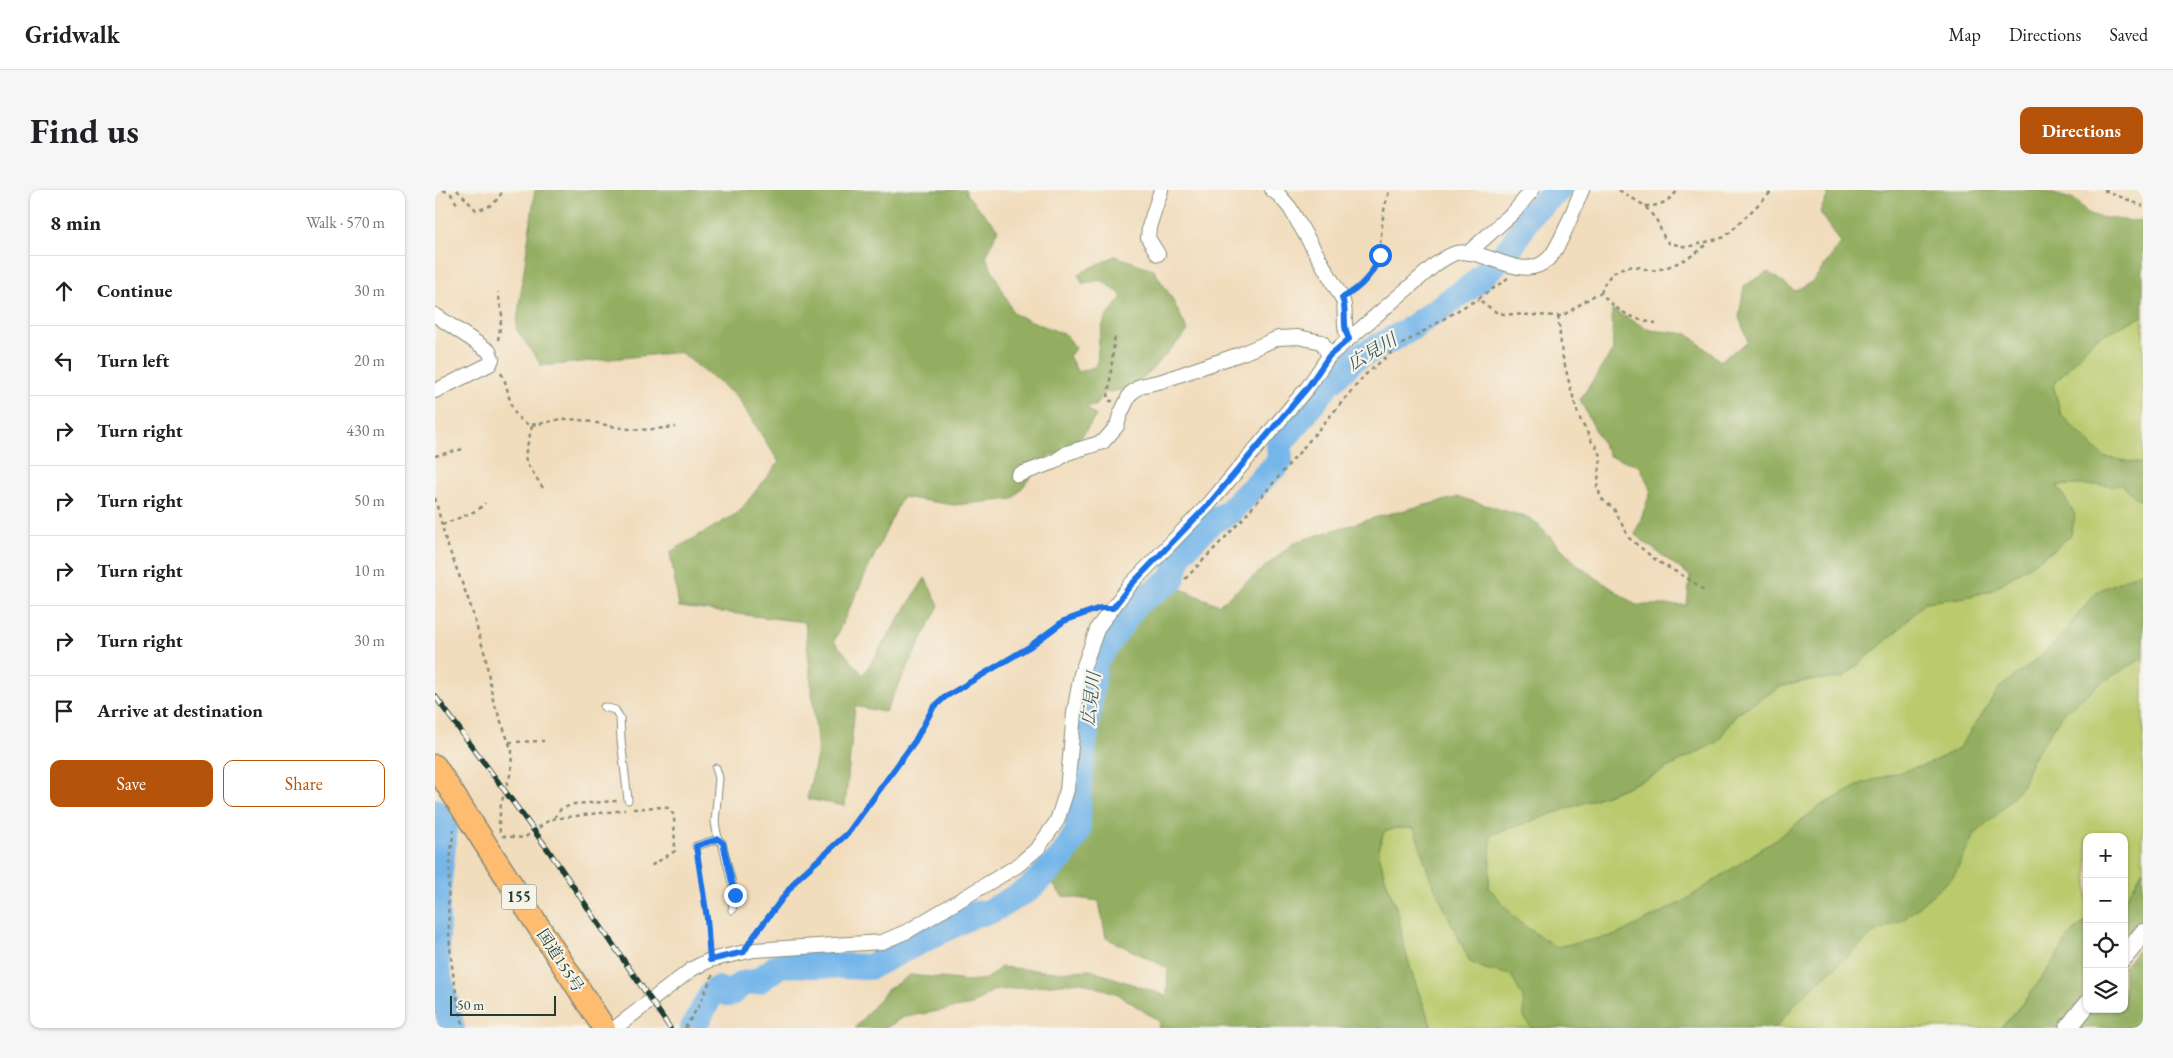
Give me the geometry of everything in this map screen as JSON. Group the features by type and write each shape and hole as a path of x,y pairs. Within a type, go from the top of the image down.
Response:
{"highway":[{"name":"国道155号","path":"435,766 458,802 495,843 604,1028"}],"street":[{"path":"1157,254 1148,238 1149,227 1161,190"},
{"path":"1272,190 1290,208 1342,298 1345,305 1344,327 1349,339"},
{"path":"1471,253 1515,211 1532,190"},
{"path":"615,1028 691,970 712,959 744,952 882,942 908,931 1010,870 1038,848 1057,821 1067,790 1074,713 1081,674 1098,627 1130,586 1215,497 1308,387 1329,356 1436,264 1457,253 1471,253 1516,267 1535,267 1549,259 1582,190"},
{"path":"435,315 490,357 435,391"},
{"path":"1018,475 1054,462 1067,453 1103,442 1117,426 1120,415 1131,394 1140,386 1162,381 1243,353 1278,338 1298,337 1322,342 1329,356"},
{"path":"2128,952 2143,933"},
{"path":"2068,1028 2083,1009"}],"lane":[{"path":"604,707 615,710 620,718 629,800"},
{"path":"716,768 719,778 715,822 718,839 723,843 735,895 732,910"},
{"path":"696,846 718,839"}],"path":[{"path":"443,190 451,194 457,204"},
{"path":"457,190 476,210 487,208 499,199 503,190"},
{"path":"1342,298 1357,290 1366,281 1377,262 1390,190"},
{"path":"1619,190 1645,206 1657,221 1664,237 1669,243 1687,248 1725,237 1773,190"},
{"path":"1645,206 1657,206 1667,202 1678,190"},
{"path":"2104,190 2143,206"},
{"path":"1479,300 1496,312 1504,314 1562,316 1598,293 1601,293 1608,279 1620,268 1639,267 1651,271 1669,267 1706,244"},
{"path":"1185,579 1240,522 1365,375 1399,346 1470,303 1479,300 1516,267"},
{"path":"498,292 502,315 501,330 490,357 502,374 507,387 509,402 514,412 526,424 532,425 566,419 595,422 631,430 676,427"},
{"path":"1601,293 1613,307 1621,312 1642,321 1656,323"},
{"path":"1558,316 1561,347 1579,417 1592,442 1597,446 1601,458 1597,487 1602,498 1614,509 1629,538 1657,561 1692,580 1705,591"},
{"path":"1115,334 1108,398 1109,401 1114,401 1127,393 1131,394"},
{"path":"532,425 525,455 527,462 543,488"},
{"path":"435,456 463,450"},
{"path":"435,498 442,525 485,655 493,700 513,751 511,772 500,813 495,843 524,838 555,818 655,807 668,808 674,815 676,848 672,854 655,861 649,867"},
{"path":"442,525 478,510 485,503"},
{"path":"744,952 797,879 854,826 915,741 933,708 945,697 1029,647 1064,621 1100,608 1113,608"},
{"path":"509,742 544,741"},
{"path":"555,818 561,809 574,804 629,800"},
{"path":"458,802 450,854 449,924 453,980 464,1028"},
{"path":"685,1028 716,968 712,959 696,846"}],"green space":[{"path":"535,190 966,190 966,194 998,229 986,257 1014,314 1066,335 1076,348 1069,356 1078,372 1097,366 1099,338 1105,319 1122,297 1101,280 1083,284 1078,274 1115,256 1153,269 1171,297 1188,331 1135,387 1104,393 1095,406 1086,406 1096,416 1073,449 1047,457 1013,499 954,505 902,497 834,641 863,675 925,578 939,605 885,712 855,706 845,806 807,799 818,752 805,622 679,607 670,552 738,513 779,462 737,397 680,352 542,366 516,329"},
{"path":"1830,190 2040,190 2075,200 2091,216 2131,221 2143,220 2143,316 2094,339 2053,385 2061,415 2104,457 2143,464 2143,503 2122,485 2057,485 2075,515 2071,535 2055,549 1992,590 1966,597 1925,602 1897,631 1842,678 1810,680 1782,686 1737,713 1717,742 1650,777 1612,793 1491,835 1489,888 1519,922 1556,947 1616,935 1684,901 1779,837 1820,806 1863,783 1928,764 1958,749 1999,688 2058,640 2096,592 2143,571 2143,658 2102,682 2063,714 2032,760 2023,785 1998,814 1974,835 1954,876 1903,920 1874,933 1800,998 1776,1028 1531,1028 1524,1017 1523,998 1511,975 1485,969 1470,962 1430,878 1414,828 1397,828 1384,832 1378,849 1384,875 1399,916 1403,943 1413,977 1432,1028 1158,1028 1160,1022 1118,994 1081,982 992,991 972,1005 904,1017 886,1028 855,1028 887,990 910,975 970,981 987,979 1001,967 1056,972 1090,970 1167,996 1168,968 1106,938 1099,901 1062,896 1052,883 1076,850 1086,823 1103,669 1137,611 1176,587 1219,605 1295,542 1384,515 1459,497 1532,519 1580,567 1636,605 1687,605 1690,576 1635,535 1651,491 1640,466 1609,456 1580,400 1613,350 1612,310 1650,330 1688,334 1720,361 1748,342 1739,317 1744,286 1768,272 1795,291 1813,281 1841,243 1820,212"},
{"path":"2143,316 2143,870 2128,895 2128,833 2083,833 2083,924 2071,935 2033,990 2000,1028 1432,1028 1413,977 1403,943 1399,916 1384,875 1378,849 1384,832 1397,828 1414,828 1491,835 1612,793 1650,777 1717,742 1737,713 1782,686 1810,680 1843,678 1897,631 1925,602 1966,597 1992,590 2055,549 2071,535 2057,485 2061,415 2053,385 2094,339"},
{"path":"2143,870 2143,918 2128,937 2128,923 2128,895"},
{"path":"2083,924 2083,997 2060,1028 2001,1028 2033,990 2071,935"},
{"path":"2143,944 2143,1026 2140,1028 2078,1028 2088,1013 2128,1013 2128,962"}],"waterway":[{"name":"広見川","path":"693,1028 712,993 717,989 730,994 742,984 758,981 781,964 869,967 975,914 989,912 1028,890 1062,857 1078,831 1079,786 1095,662 1136,603 1172,580 1180,553 1211,522 1228,513 1280,461 1279,445 1328,384 1354,359 1407,331 1474,284 1511,247 1531,213 1558,190"},
{"path":"435,811 445,828 437,899 437,968 452,1028"}],"railway":[{"path":"435,696 549,851 670,1028"}],"route":[{"path":"735,895 723,843 718,839 696,846 707,918 710,960 744,952 797,879 848,833 891,777 915,741 933,708 945,697 1029,647 1064,621 1100,608 1113,608 1130,586 1209,504 1308,387 1329,356 1349,339 1345,333 1345,305 1342,298 1357,290 1366,281 1380,255"}]}
